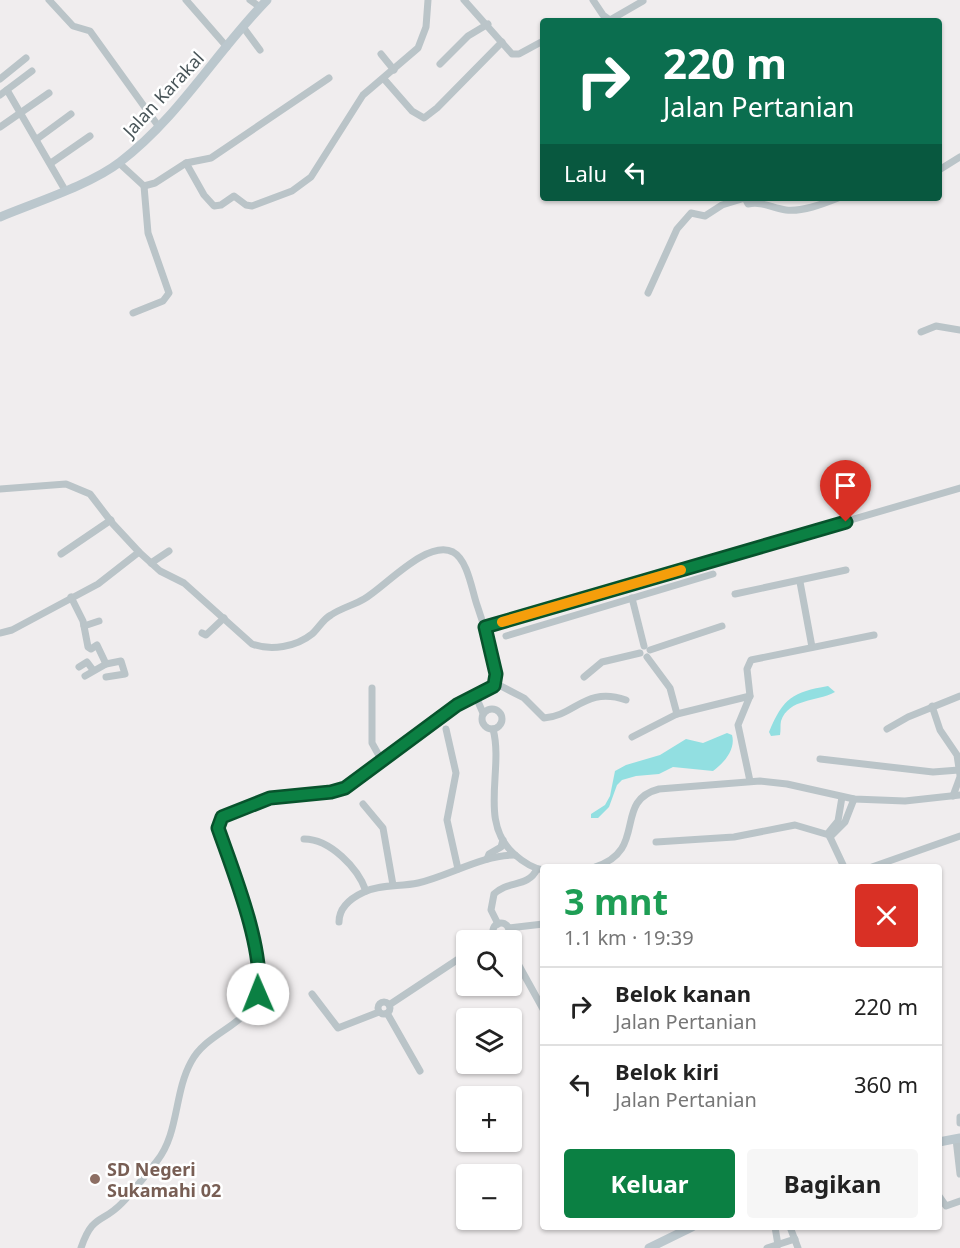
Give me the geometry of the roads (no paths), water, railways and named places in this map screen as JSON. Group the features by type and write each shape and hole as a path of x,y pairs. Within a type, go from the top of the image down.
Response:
{"main road":[{"name":"Jalan Karakal","path":"0,217 64,190 119,163 159,127 263,4"},
{"path":"942,1141 958,1138"},
{"path":"649,1248 686,1230"}],"street":[{"path":"49,0 73,26 90,31 159,127"},
{"path":"186,0 227,47"},
{"path":"250,0 263,4"},
{"path":"186,162 212,206 221,205 233,196 249,206 275,200 311,177 363,95 418,48 424,36 428,0"},
{"path":"464,0 516,55 540,43"},
{"path":"593,0 607,18"},
{"path":"614,18 643,2"},
{"path":"440,64 468,36 488,24"},
{"path":"243,27 260,50"},
{"path":"384,79 412,111 424,118 437,108 502,42"},
{"path":"381,54 394,70"},
{"path":"0,79 26,58"},
{"path":"0,95 32,71"},
{"path":"144,186 155,183 186,162 211,158 329,78"},
{"path":"7,90 51,163 64,190"},
{"path":"0,127 49,93"},
{"path":"37,139 70,114"},
{"path":"51,163 90,136"},
{"path":"942,168 960,157"},
{"path":"119,163 144,186 148,233 169,293 163,301 133,313"},
{"path":"648,293 677,229 691,213 705,216 722,205 735,201"},
{"path":"746,201 748,204 756,202 787,210 830,201"},
{"path":"921,332 936,326 960,330"},
{"path":"0,489 66,484 90,494 139,552 160,571 184,583 252,644 259,646 280,647 298,643 331,614 365,599 410,564 433,551 456,553 461,559 485,627 496,674 495,683 486,692 453,708 339,790 270,798 219,820 218,828 255,950 259,981 258,994 245,1014 194,1056 186,1073 172,1132 164,1151 121,1203 91,1224 81,1248"},
{"path":"485,627 960,488"},
{"path":"61,554 111,520"},
{"path":"152,563 169,551"},
{"path":"0,633 12,630 102,581 139,552"},
{"path":"735,594 800,582 846,570"},
{"path":"506,636 713,574"},
{"path":"800,582 812,647"},
{"path":"71,597 84,626 88,647 91,649 97,645 106,664"},
{"path":"632,598 645,652 670,688 677,714"},
{"path":"202,633 206,635 224,618"},
{"path":"84,626 99,621"},
{"path":"584,677 602,662 645,652 722,626"},
{"path":"750,781 738,724 750,696 747,669 752,660 874,635"},
{"path":"85,676 106,664 121,661 125,674 106,677"},
{"path":"79,667 87,662 93,670"},
{"path":"495,683 524,698 544,718 593,698 611,697 626,700"},
{"path":"372,688 372,743 382,761"},
{"path":"486,692 491,708"},
{"path":"632,737 677,714 750,696"},
{"path":"887,729 932,706 960,696"},
{"path":"476,697 483,713 483,724 493,729"},
{"path":"604,864 621,852 629,836 634,806 646,793 665,788 750,781 787,784 854,799 905,801 956,796 960,774 959,754 945,738 932,706"},
{"path":"483,713 491,708"},
{"path":"491,708 499,711 502,716 501,724 493,729"},
{"path":"447,729 456,773 447,820 458,869"},
{"path":"493,729 498,752 493,807 503,840 515,855 540,869 529,880 501,888 494,894 491,910 498,924"},
{"path":"820,759 960,774"},
{"path":"829,836 838,821 842,797"},
{"path":"829,836 845,822 854,799"},
{"path":"363,804 383,828 393,885"},
{"path":"656,842 734,837 795,825 829,836 843,864"},
{"path":"881,864 960,836"},
{"path":"304,839 310,839 340,854 362,881 366,891"},
{"path":"487,859 489,854 501,847 503,840"},
{"path":"339,922 339,915 349,901 366,891 393,885 414,884 487,859 515,855"},
{"path":"498,924 503,923 509,928 540,924"},
{"path":"494,930 498,924"},
{"path":"420,1071 387,1013 389,1005 456,961"},
{"path":"522,970 540,1003"},
{"path":"312,994 338,1028 379,1012 387,1013"},
{"path":"379,1012 381,1003 389,1005"},
{"path":"960,1117 960,1124"},
{"path":"958,1138 960,1174"},
{"path":"942,1200 946,1206 960,1201"},
{"path":"776,1230 778,1245"},
{"path":"791,1230 798,1248"},
{"path":"767,1248 795,1239"}],"water":[{"path":"828,686 835,692 790,708 781,721 780,735 771,736 769,732 779,711 791,698 806,691"},
{"path":"727,733 732,735 731,750 725,760 713,771 673,767 659,774 622,780 617,785 609,807 598,818 591,818 591,814 605,805 610,796 615,771 626,765 660,755 686,739 703,743"}],"place":[{"name":"SD Negeri Sukamahi 02","path":"95,1179"}]}
